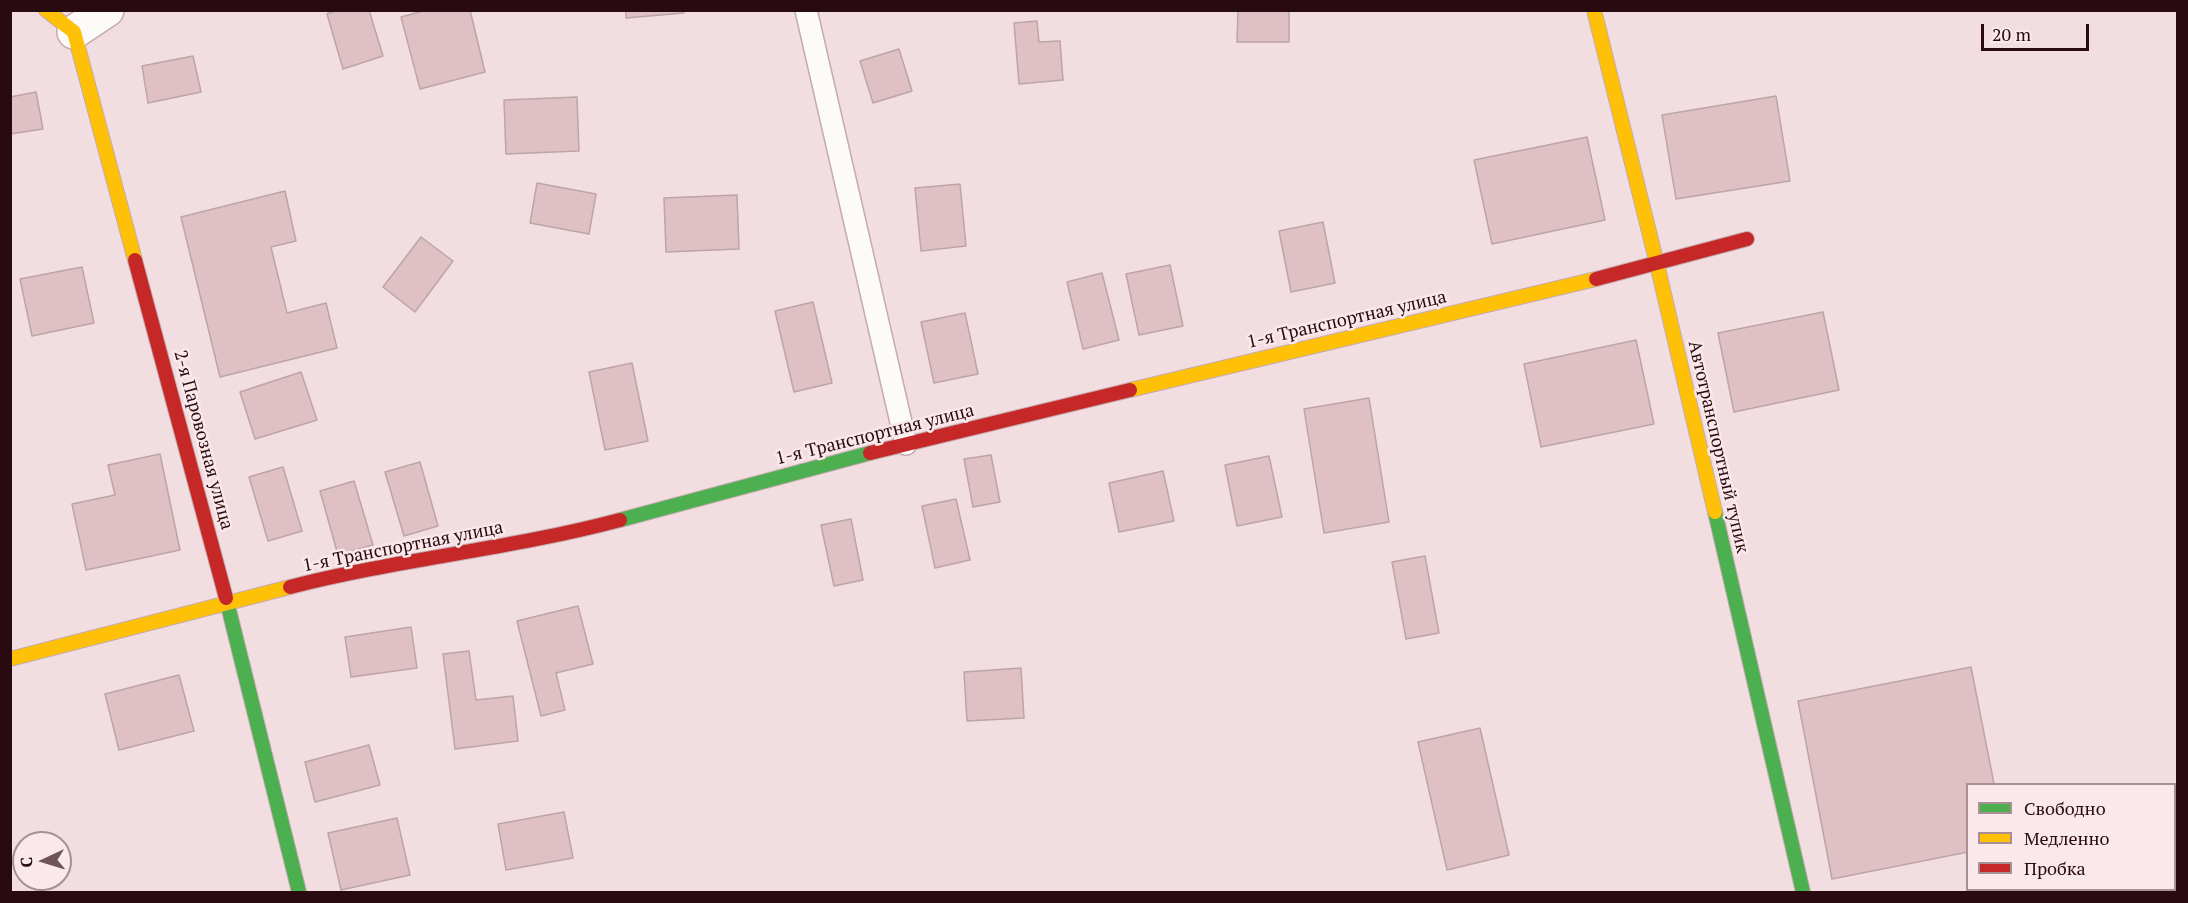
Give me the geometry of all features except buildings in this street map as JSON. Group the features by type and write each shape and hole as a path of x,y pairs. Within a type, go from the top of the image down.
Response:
{"street":[{"path":"46,10 74,32 107,10"},
{"name":"Автотранспортный тупик","path":"1594,10 1657,264 1803,892"},
{"name":"2-я Паровозная улица","path":"74,32 228,604 299,892"},
{"name":"1-я Транспортная улица","path":"10,659 345,573 566,534 906,444 1657,264 1747,239"}],"lane":[{"path":"806,10 906,444"}],"traffic: fast":[{"path":"620,520 870,453"},
{"path":"1715,512 1803,892"},
{"path":"226,598 299,892"}],"traffic: slow":[{"path":"46,10 74,32 135,260"},
{"path":"1594,10 1715,512"},
{"path":"1130,390 1596,279"},
{"path":"10,659 290,587"}],"traffic: jam":[{"path":"1596,279 1747,239"},
{"path":"135,260 226,598"},
{"path":"870,453 1130,390"},
{"path":"290,587 372,569 538,539 620,520"}]}
